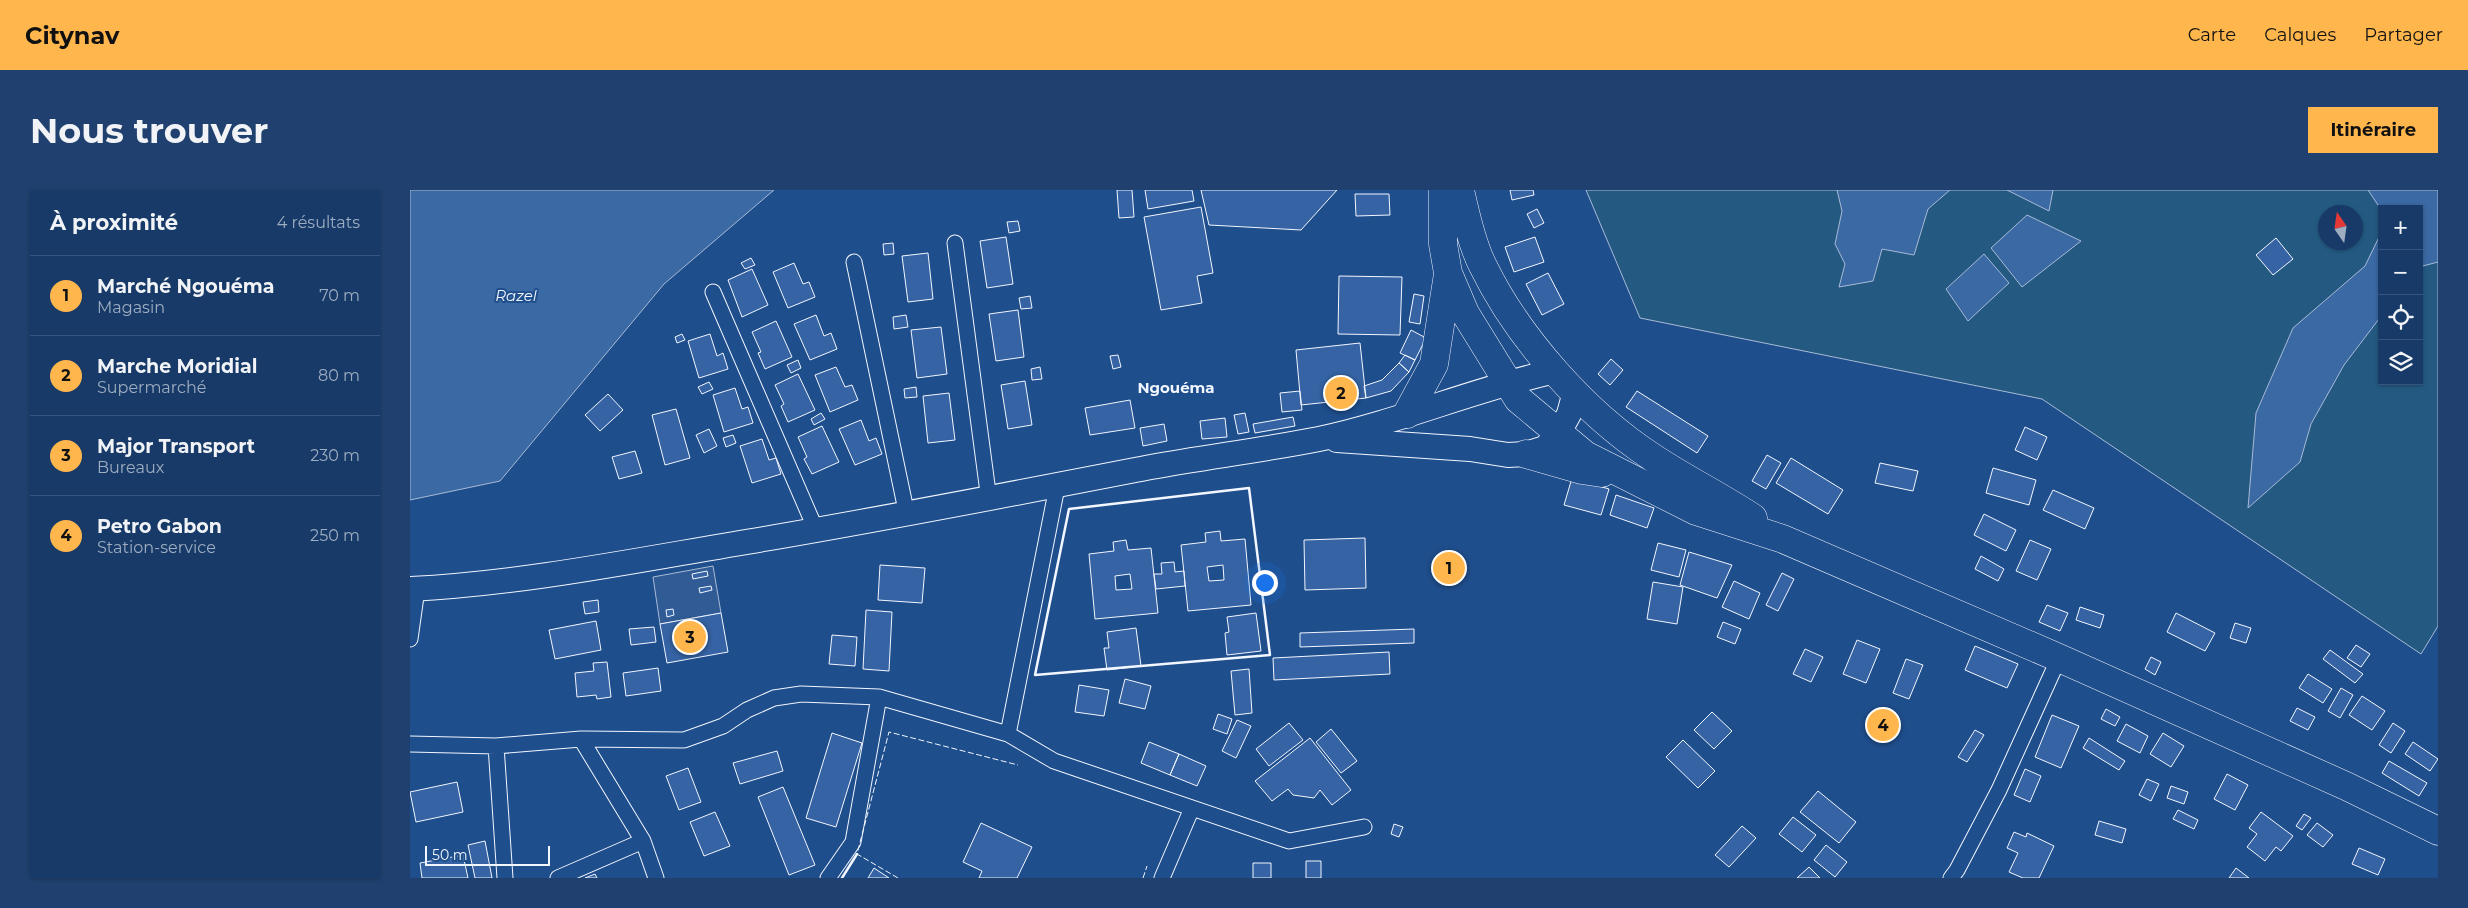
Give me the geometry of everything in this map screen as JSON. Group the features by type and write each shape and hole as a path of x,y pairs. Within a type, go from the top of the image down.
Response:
{"highway":[{"path":"1443,190 1443,244 1448,272 1465,313 1518,399 1585,455 1622,476 1696,511 1783,539 2059,658 2346,786 2438,831"},
{"path":"1460,190 1482,264 1507,311 1555,371 1604,420 1651,457 1750,516 1783,539"},
{"path":"1407,414 1434,364 1448,272"},
{"path":"1526,454 1582,470 1622,476"}],"main road":[{"path":"413,589 528,578 907,515 1153,467 1320,438 1407,414 1507,383 1555,371"},
{"path":"1320,438 1470,449 1508,455 1526,454 1545,448 1558,434 1569,414 1575,392"}],"street":[{"path":"955,242 989,500"},
{"path":"854,262 907,515"},
{"path":"713,292 816,530"},
{"path":"1008,734 1057,486"},
{"path":"410,639 413,589"},
{"path":"1958,875 2059,658"},
{"path":"410,744 496,746 581,739 684,740 723,726 747,710 774,698 801,694 879,697 1008,734 1054,760 1289,841 1364,827"},
{"path":"828,878 854,842 879,697"},
{"path":"581,739 643,841 656,878"},
{"path":"496,746 505,878"},
{"path":"1162,878 1192,808"},
{"path":"558,878 643,841"}],"shaded area":[{"path":"1586,190 2438,190 2438,626 2421,654 2042,399 1640,318"},
{"path":"713,566 721,613 660,624 653,577"}],"water":[{"name":"Razel","path":"410,190 774,190 664,284 500,481 410,500"},
{"path":"1837,190 1950,190 1928,209 1914,255 1882,249 1873,281 1839,287 1845,264 1835,244 1842,211"},
{"path":"2007,190 2053,190 2049,211"},
{"path":"2368,190 2438,190 2438,262 2423,266 2423,205 2378,205"},
{"path":"2027,215 2081,241 2022,287 1991,248"},
{"path":"2378,239 2378,320 2344,365 2311,424 2300,462 2248,508 2256,413 2293,328 2365,266"},
{"path":"1984,254 2009,283 1968,321 1946,289"}],"building":[{"path":"1117,190 1132,190 1134,217 1119,218"},
{"path":"1145,190 1192,190 1194,201 1148,209"},
{"path":"1201,190 1337,190 1301,230 1209,225"},
{"path":"1510,190 1533,190 1534,195 1512,200"},
{"path":"1355,194 1389,194 1390,215 1356,216"},
{"path":"1201,207 1213,273 1197,276 1202,303 1161,310 1144,217"},
{"path":"1537,209 1544,223 1534,228 1527,214"},
{"path":"1018,221 1020,231 1009,233 1007,222"},
{"path":"1006,237 1013,284 987,288 980,241"},
{"path":"1535,237 1544,262 1514,272 1505,247"},
{"path":"2276,238 2293,259 2273,275 2256,255"},
{"path":"893,243 894,254 884,255 883,244"},
{"path":"928,253 933,299 908,302 902,256"},
{"path":"751,258 755,265 745,269 741,263"},
{"path":"794,263 803,284 809,282 815,297 788,308 773,272"},
{"path":"752,269 768,305 742,317 728,280"},
{"path":"1548,273 1564,304 1542,315 1526,284"},
{"path":"1339,276 1402,277 1400,335 1338,334"},
{"path":"1414,294 1424,296 1420,324 1409,322"},
{"path":"1030,296 1032,308 1021,309 1019,298"},
{"path":"1018,310 1024,357 996,361 989,314"},
{"path":"816,315 824,336 831,333 837,349 810,360 794,324"},
{"path":"906,315 908,327 894,329 893,317"},
{"path":"776,321 792,357 765,369 758,353 761,352 752,332"},
{"path":"941,327 947,374 917,378 911,330"},
{"path":"1411,330 1426,338 1415,360 1400,353"},
{"path":"682,334 685,340 677,343 675,337"},
{"path":"710,334 717,356 723,353 728,369 699,378 688,341"},
{"path":"1360,343 1366,398 1301,405 1296,350"},
{"path":"1118,355 1121,367 1113,369 1110,356"},
{"path":"1405,355 1415,360 1409,372 1399,363"},
{"path":"1611,359 1623,370 1610,385 1598,374"},
{"path":"798,360 801,368 791,373 787,365"},
{"path":"1399,363 1409,372 1391,391 1366,398 1364,386 1382,380"},
{"path":"836,367 845,387 852,385 858,400 830,412 815,375"},
{"path":"1040,367 1042,379 1032,380 1031,369"},
{"path":"798,374 815,410 788,422 781,406 784,404 775,385"},
{"path":"1025,381 1032,425 1008,429 1001,385"},
{"path":"709,382 713,389 702,394 698,387"},
{"path":"916,387 917,397 905,398 904,389"},
{"path":"735,388 742,409 748,407 753,423 724,432 713,395"},
{"path":"1300,391 1302,410 1282,412 1280,393"},
{"path":"1637,391 1708,436 1697,453 1626,407"},
{"path":"949,393 955,440 928,443 923,396"},
{"path":"608,394 623,410 600,431 585,415"},
{"path":"1130,400 1135,428 1090,435 1085,408"},
{"path":"676,409 690,458 665,465 652,415"},
{"path":"821,413 825,419 814,425 811,419"},
{"path":"1245,413 1249,432 1238,434 1234,415"},
{"path":"1293,417 1295,426 1255,433 1253,424"},
{"path":"1225,418 1227,437 1202,439 1200,421"},
{"path":"861,420 869,441 876,438 882,454 855,465 839,429"},
{"path":"1164,424 1167,441 1143,446 1140,428"},
{"path":"822,426 839,462 812,474 804,459 807,457 798,437"},
{"path":"2025,427 2047,437 2037,460 2015,450"},
{"path":"709,429 717,446 704,453 696,435"},
{"path":"733,435 736,443 726,447 723,438"},
{"path":"762,439 769,460 776,458 781,474 752,483 740,446"},
{"path":"635,451 642,473 619,479 612,457"},
{"path":"1767,455 1781,463 1766,489 1752,481"},
{"path":"1791,458 1843,490 1828,514 1776,483"},
{"path":"1880,463 1918,471 1913,491 1875,483"},
{"path":"1993,468 2036,480 2029,505 1986,493"},
{"path":"1572,478 1609,489 1601,515 1564,505"},
{"path":"2053,490 2094,508 2085,529 2043,510"},
{"path":"1616,495 1654,508 1647,528 1610,515"},
{"path":"1984,514 2016,530 2006,551 1974,535"},
{"path":"1220,531 1221,541 1245,539 1251,605 1188,611 1181,545 1206,542 1205,533","holes":["1223,565 1224,580 1209,581 1207,567"]},
{"path":"1365,538 1366,588 1305,590 1304,540"},
{"path":"1126,540 1128,550 1151,548 1158,613 1095,619 1089,554 1114,551 1113,542","holes":["1130,574 1132,589 1116,590 1115,576"]},
{"path":"2030,540 2051,549 2037,580 2016,571"},
{"path":"1658,543 1686,550 1679,577 1651,570"},
{"path":"1689,552 1732,565 1717,598 1680,585"},
{"path":"1981,556 2004,569 1998,581 1975,569"},
{"path":"1174,562 1175,572 1184,571 1185,586 1156,589 1154,574 1162,574 1161,563"},
{"path":"880,565 925,568 922,603 878,600"},
{"path":"707,571 708,576 693,579 692,574"},
{"path":"1782,573 1794,579 1778,611 1766,605"},
{"path":"1734,581 1760,593 1749,619 1722,607"},
{"path":"1653,582 1683,587 1677,624 1647,619"},
{"path":"711,586 712,590 700,593 699,588"},
{"path":"598,600 599,612 585,614 583,602"},
{"path":"2047,605 2068,613 2060,631 2039,622"},
{"path":"2080,607 2104,615 2100,628 2076,620"},
{"path":"673,609 674,615 667,617 666,610"},
{"path":"866,610 892,612 889,671 863,669"},
{"path":"721,613 728,652 667,663 660,624"},
{"path":"1256,613 1261,651 1227,655 1225,633 1229,632 1227,617"},
{"path":"2176,613 2215,633 2205,651 2167,632"},
{"path":"596,621 601,650 555,659 549,630"},
{"path":"1723,622 1741,629 1735,644 1717,637"},
{"path":"2235,623 2251,628 2246,643 2230,638"},
{"path":"654,627 656,642 631,645 629,629"},
{"path":"1136,628 1141,666 1107,670 1104,648 1109,648 1107,632"},
{"path":"1414,629 1414,643 1300,647 1300,633"},
{"path":"832,635 857,637 855,666 829,664"},
{"path":"1857,640 1880,649 1866,683 1843,674"},
{"path":"2356,645 2370,654 2361,667 2347,658"},
{"path":"1975,646 2018,664 2007,688 1965,670"},
{"path":"1805,649 1823,657 1811,682 1793,674"},
{"path":"2330,650 2363,674 2355,683 2323,659"},
{"path":"1389,652 1390,674 1274,680 1273,658"},
{"path":"2151,657 2161,662 2155,675 2145,669"},
{"path":"1906,659 1923,665 1909,699 1893,693"},
{"path":"607,662 611,697 597,699 596,695 577,697 575,673 594,671 593,663"},
{"path":"658,668 661,691 626,696 623,673"},
{"path":"1249,669 1252,713 1235,715 1231,671"},
{"path":"2308,674 2332,689 2323,703 2299,688"},
{"path":"1125,679 1151,686 1145,709 1119,703"},
{"path":"1079,685 1109,690 1104,716 1075,712"},
{"path":"2341,688 2353,695 2340,718 2328,711"},
{"path":"2362,696 2385,711 2372,730 2349,715"},
{"path":"2297,708 2315,717 2308,730 2290,721"},
{"path":"2106,709 2120,717 2115,726 2101,719"},
{"path":"1712,712 1732,731 1714,749 1694,730"},
{"path":"1218,714 1232,719 1227,734 1213,729"},
{"path":"2052,715 2079,726 2061,768 2035,757"},
{"path":"1237,720 1251,726 1236,758 1222,751"},
{"path":"1289,723 1303,740 1269,766 1256,749"},
{"path":"2393,723 2405,731 2391,753 2379,745"},
{"path":"2126,724 2148,736 2140,753 2117,741"},
{"path":"1331,729 1357,761 1341,773 1316,742"},
{"path":"1975,730 1984,735 1967,762 1958,757"},
{"path":"832,733 862,743 836,827 806,818"},
{"path":"2163,733 2184,746 2171,767 2150,754"},
{"path":"1310,738 1351,790 1332,805 1320,790 1314,798 1293,795 1288,789 1272,801 1255,781"},
{"path":"2089,738 2125,761 2119,770 2083,748"},
{"path":"1683,740 1715,771 1698,788 1666,757"},
{"path":"1149,742 1179,754 1170,775 1141,763"},
{"path":"2413,742 2438,759 2430,771 2405,754"},
{"path":"777,751 783,771 740,784 733,763"},
{"path":"1179,754 1206,766 1197,786 1170,775"},
{"path":"2389,761 2427,783 2419,796 2382,773"},
{"path":"688,768 701,802 679,810 666,776"},
{"path":"2025,769 2041,776 2030,802 2014,795"},
{"path":"2227,774 2248,785 2235,810 2214,799"},
{"path":"2147,779 2159,784 2151,801 2139,795"},
{"path":"457,782 463,812 416,822 410,792"},
{"path":"2171,786 2188,792 2184,804 2167,798"},
{"path":"783,787 815,865 789,875 758,797"},
{"path":"1818,791 1856,822 1839,843 1800,812"},
{"path":"2178,810 2198,820 2194,829 2173,819"},
{"path":"715,812 730,846 704,856 690,822"},
{"path":"2261,812 2293,836 2281,851 2276,847 2265,861 2247,847 2257,834 2249,828"},
{"path":"2304,814 2311,818 2302,830 2296,826"},
{"path":"1793,817 1816,835 1802,852 1779,834"},
{"path":"2099,821 2126,829 2122,843 2095,835"},
{"path":"981,823 1032,847 1017,878 979,878 982,871 963,862"},
{"path":"2317,823 2333,835 2323,847 2307,835"},
{"path":"1394,824 1403,827 1399,837 1391,834"},
{"path":"1742,826 1756,838 1729,867 1715,855"},
{"path":"2014,832 2026,837 2027,833 2054,846 2039,878 2023,878 2009,872 2018,853 2007,848"},
{"path":"485,841 492,878 475,878 468,845"},
{"path":"1826,845 1847,862 1835,877 1814,860"},
{"path":"2359,848 2385,859 2378,875 2352,864"},
{"path":"463,855 468,878 422,878 420,863"},
{"path":"1306,861 1321,861 1321,878 1306,878"},
{"path":"1253,863 1271,863 1271,878 1253,878"},
{"path":"1809,867 1820,878 1797,878"},
{"path":"874,868 889,878 868,878"},
{"path":"2236,868 2249,878 2229,878"},
{"path":"595,874 597,878 585,878"}],"fence":[{"path":"898,878 857,854 889,732 1018,765"},
{"path":"1143,878 1147,866"}],"wall":[{"path":"1249,488 1270,655 1035,675 1069,509 1249,488"},
{"path":"842,878 857,854"}],"place":[{"name":"Marche Moridial","path":"1341,393"},
{"name":"Marché Ngouéma","path":"1449,568"},
{"name":"Major Transport","path":"690,637"},
{"name":"Petro Gabon","path":"1883,725"}],"district":[{"name":"Ngouéma","path":"1176,388"}]}
